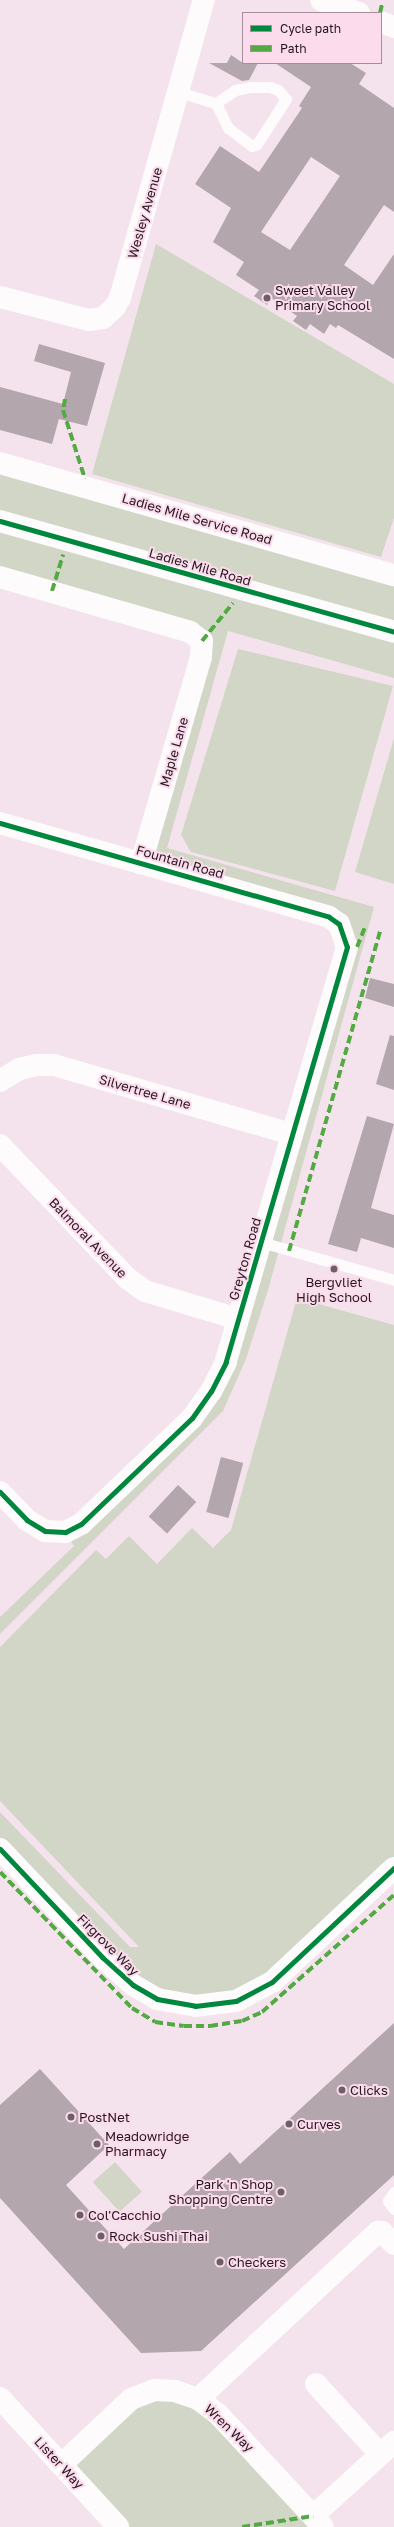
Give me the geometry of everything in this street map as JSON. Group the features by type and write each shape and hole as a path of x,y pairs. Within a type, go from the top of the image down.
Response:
{"street":[{"name":"Wesley Avenue","path":"0,297 89,320 103,318 112,310 120,298 204,0"},
{"path":"321,0 355,12"},
{"path":"382,22 394,27"},
{"name":"Ladies Mile Service Road","path":"0,463 394,575"},
{"name":"Ladies Mile Road","path":"0,521 394,632"},
{"name":"Maple Lane","path":"0,576 190,632 202,641 201,658 141,863"},
{"name":"Fountain Road","path":"0,823 329,916 339,924 345,935"},
{"name":"Greyton Road","path":"0,1492 27,1520 45,1531 65,1532 80,1524 192,1418 211,1391 226,1362 347,947 345,935"},
{"name":"Silvertree Lane","path":"0,1081 19,1069 37,1065 54,1065 292,1134"},
{"name":"Balmoral Avenue","path":"0,1145 127,1278 145,1291 238,1320"},
{"name":"Firgrove Way","path":"2,1856 133,1985 157,1999 195,2006 236,2001 272,1982 394,1868"},
{"path":"198,2399 378,2232 382,2232 394,2244"},
{"path":"316,2384 387,2448 318,2522"},
{"name":"Wren Way","path":"61,2465 131,2399 155,2390 175,2391 198,2399 218,2414 318,2522"},
{"name":"Lister Way","path":"0,2398 118,2527"}],"lane":[{"path":"179,92 216,103 228,128 252,146 257,144 286,99 270,87 251,87 235,90 216,103"},
{"path":"261,1242 394,1280"},
{"path":"394,2192 388,2201 394,2209"}],"green space":[{"path":"156,244 394,384 394,518 381,557 92,474"},
{"path":"0,463 394,575 394,678 228,631 167,848 374,907 268,1290 246,1359 223,1411 0,1634 0,1617 74,1546 65,1532 211,1391 347,947 339,924 141,863 202,641 0,577"},
{"path":"238,649 393,686 335,891 191,852 181,835"},
{"path":"394,738 394,884 355,872"},
{"name":"Bergvliet High School","path":"297,1298 394,1325 394,1868 260,1989 157,1999 0,1849 0,1812 130,1947 139,1947 0,1801 0,1647 96,1550 106,1559 129,1536 157,1564 192,1528 213,1548 231,1530"},
{"path":"115,2162 142,2192 119,2212 93,2182"},
{"path":"187,2394 323,2527 118,2527 61,2465 131,2399"}],"building":[{"path":"231,55 242,62 242,64 257,64 249,80 242,81 209,63 227,63"},
{"path":"276,64 352,64 366,73 359,84 394,108 394,212 384,205 344,265 373,285 394,254 394,359 338,325 336,328 330,324 324,334 310,324 306,330 293,321 297,316 271,298 267,305 254,296 259,290 236,275 244,262 213,242 231,208 195,184 220,146 259,172 302,108 299,106 311,87","holes":["311,157 340,176 290,250 261,232"]},
{"path":"39,344 105,363 87,426 59,419 52,444 0,430 0,387 63,404 71,372 34,361"},
{"path":"370,978 394,984 394,1007 365,998"},
{"path":"390,1035 394,1036 394,1090 376,1084"},
{"path":"367,1116 394,1124 371,1208 394,1215 394,1248 361,1238 357,1252 328,1244"},
{"path":"221,1457 243,1463 228,1518 206,1512"},
{"path":"178,1485 196,1502 167,1533 149,1516"},
{"name":"Park 'n Shop Shopping Centre","path":"394,2023 394,2175 201,2351 141,2353 0,2198 0,2105 40,2069 109,2145 66,2185 124,2249 230,2152 240,2164"}],"marked path":[{"path":"380,12 382,4"},
{"path":"65,399 63,410 85,479"},
{"path":"52,591 63,555"},
{"path":"202,641 233,603"},
{"path":"357,947 365,927"},
{"path":"289,1251 380,931"},
{"path":"0,1872 132,2008 155,2022 184,2026 210,2026 242,2021 262,2012 394,1895"},
{"path":"242,2527 313,2516"}],"cycle path":[{"path":"0,521 394,632"},
{"path":"0,823 329,917 339,924 347,947 226,1362 211,1391 192,1418 81,1524 65,1532 45,1531 27,1520 0,1492"},
{"path":"0,1849 102,1957 133,1985 157,1999 195,2006 236,2001 272,1982 394,1868"}],"place":[{"name":"Sweet Valley Primary School","path":"267,298"},
{"name":"Bergvliet High School","path":"334,1269"},
{"name":"Clicks","path":"342,2090"},
{"name":"PostNet","path":"71,2117"},
{"name":"Curves","path":"289,2124"},
{"name":"Meadowridge Pharmacy","path":"97,2144"},
{"name":"Park 'n Shop Shopping Centre","path":"281,2192"},
{"name":"Col'Cacchio","path":"80,2215"},
{"name":"Rock Sushi Thai","path":"101,2236"},
{"name":"Checkers","path":"220,2262"}]}
